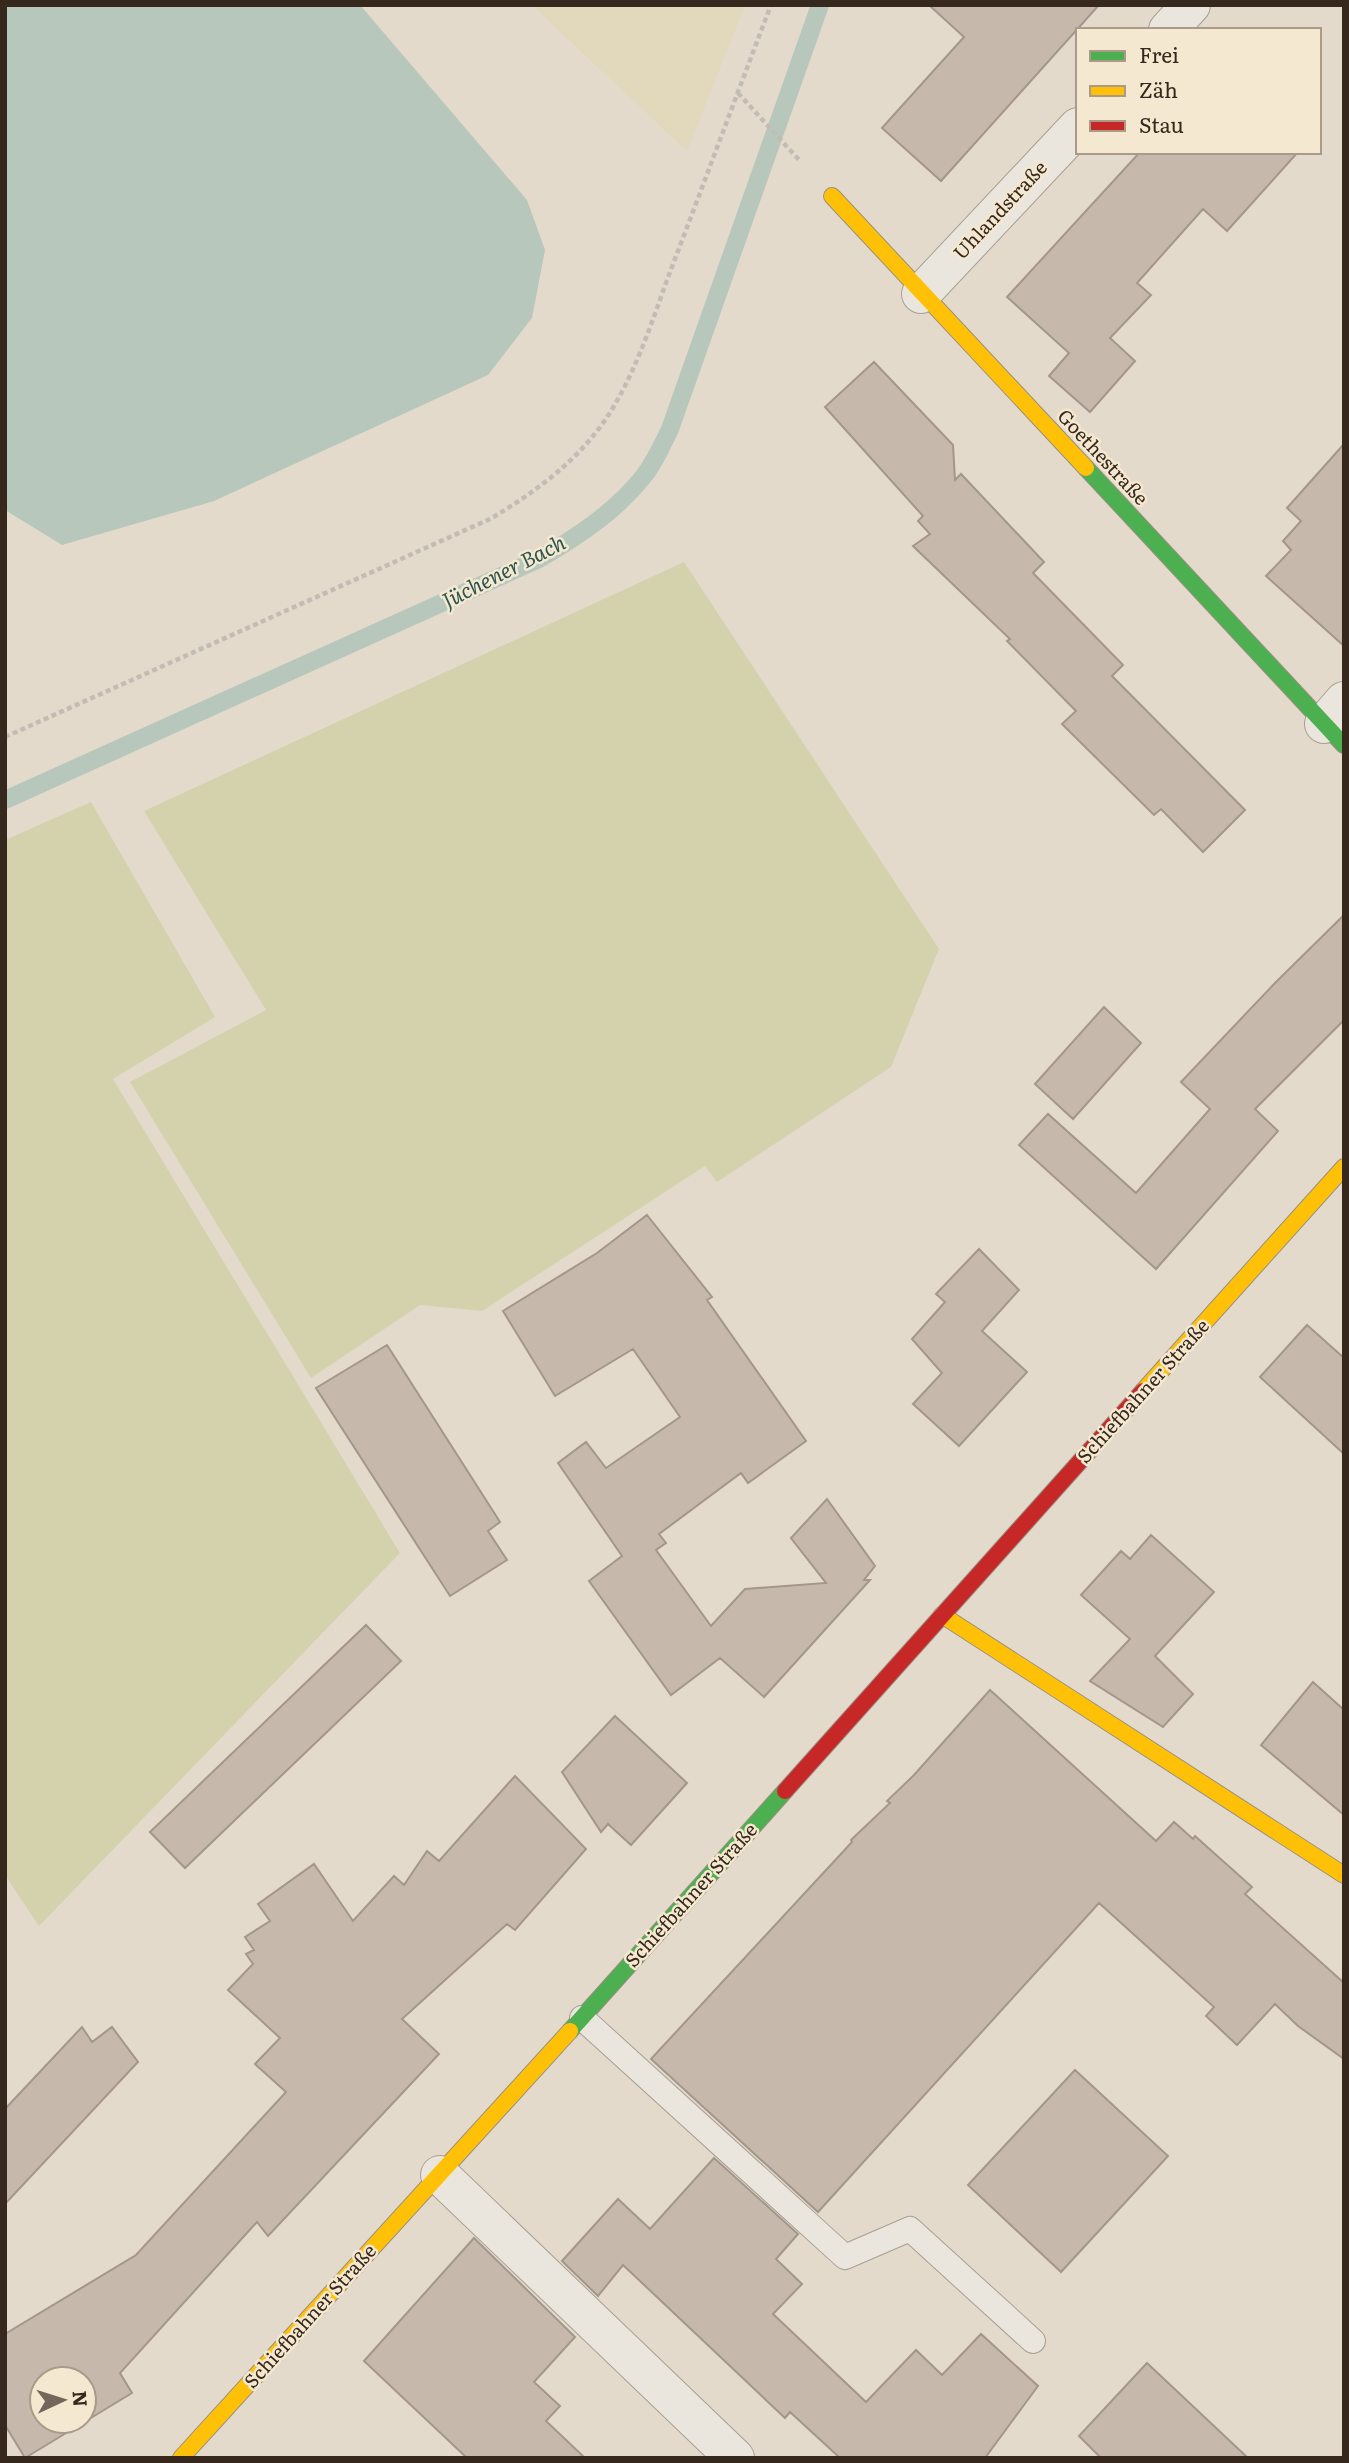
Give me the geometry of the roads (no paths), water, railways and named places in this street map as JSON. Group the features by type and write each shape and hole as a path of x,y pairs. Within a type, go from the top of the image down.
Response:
{"street":[{"path":"1170,28 1191,5"},
{"name":"Uhlandstraße","path":"921,294 1076,129"},
{"name":"Goethestraße","path":"832,197 921,294 1337,723"},
{"name":"Schiefbahner Straße","path":"181,2458 582,2018 1344,1167"},
{"path":"942,1615 1344,1875"},
{"path":"440,2175 735,2458"}],"lane":[{"path":"582,2018 845,2257 910,2229 1033,2341"}],"waterway":[{"name":"Jüchener Bach","path":"5,800 539,559 608,513 632,490 647,472 670,429 820,5"}]}
